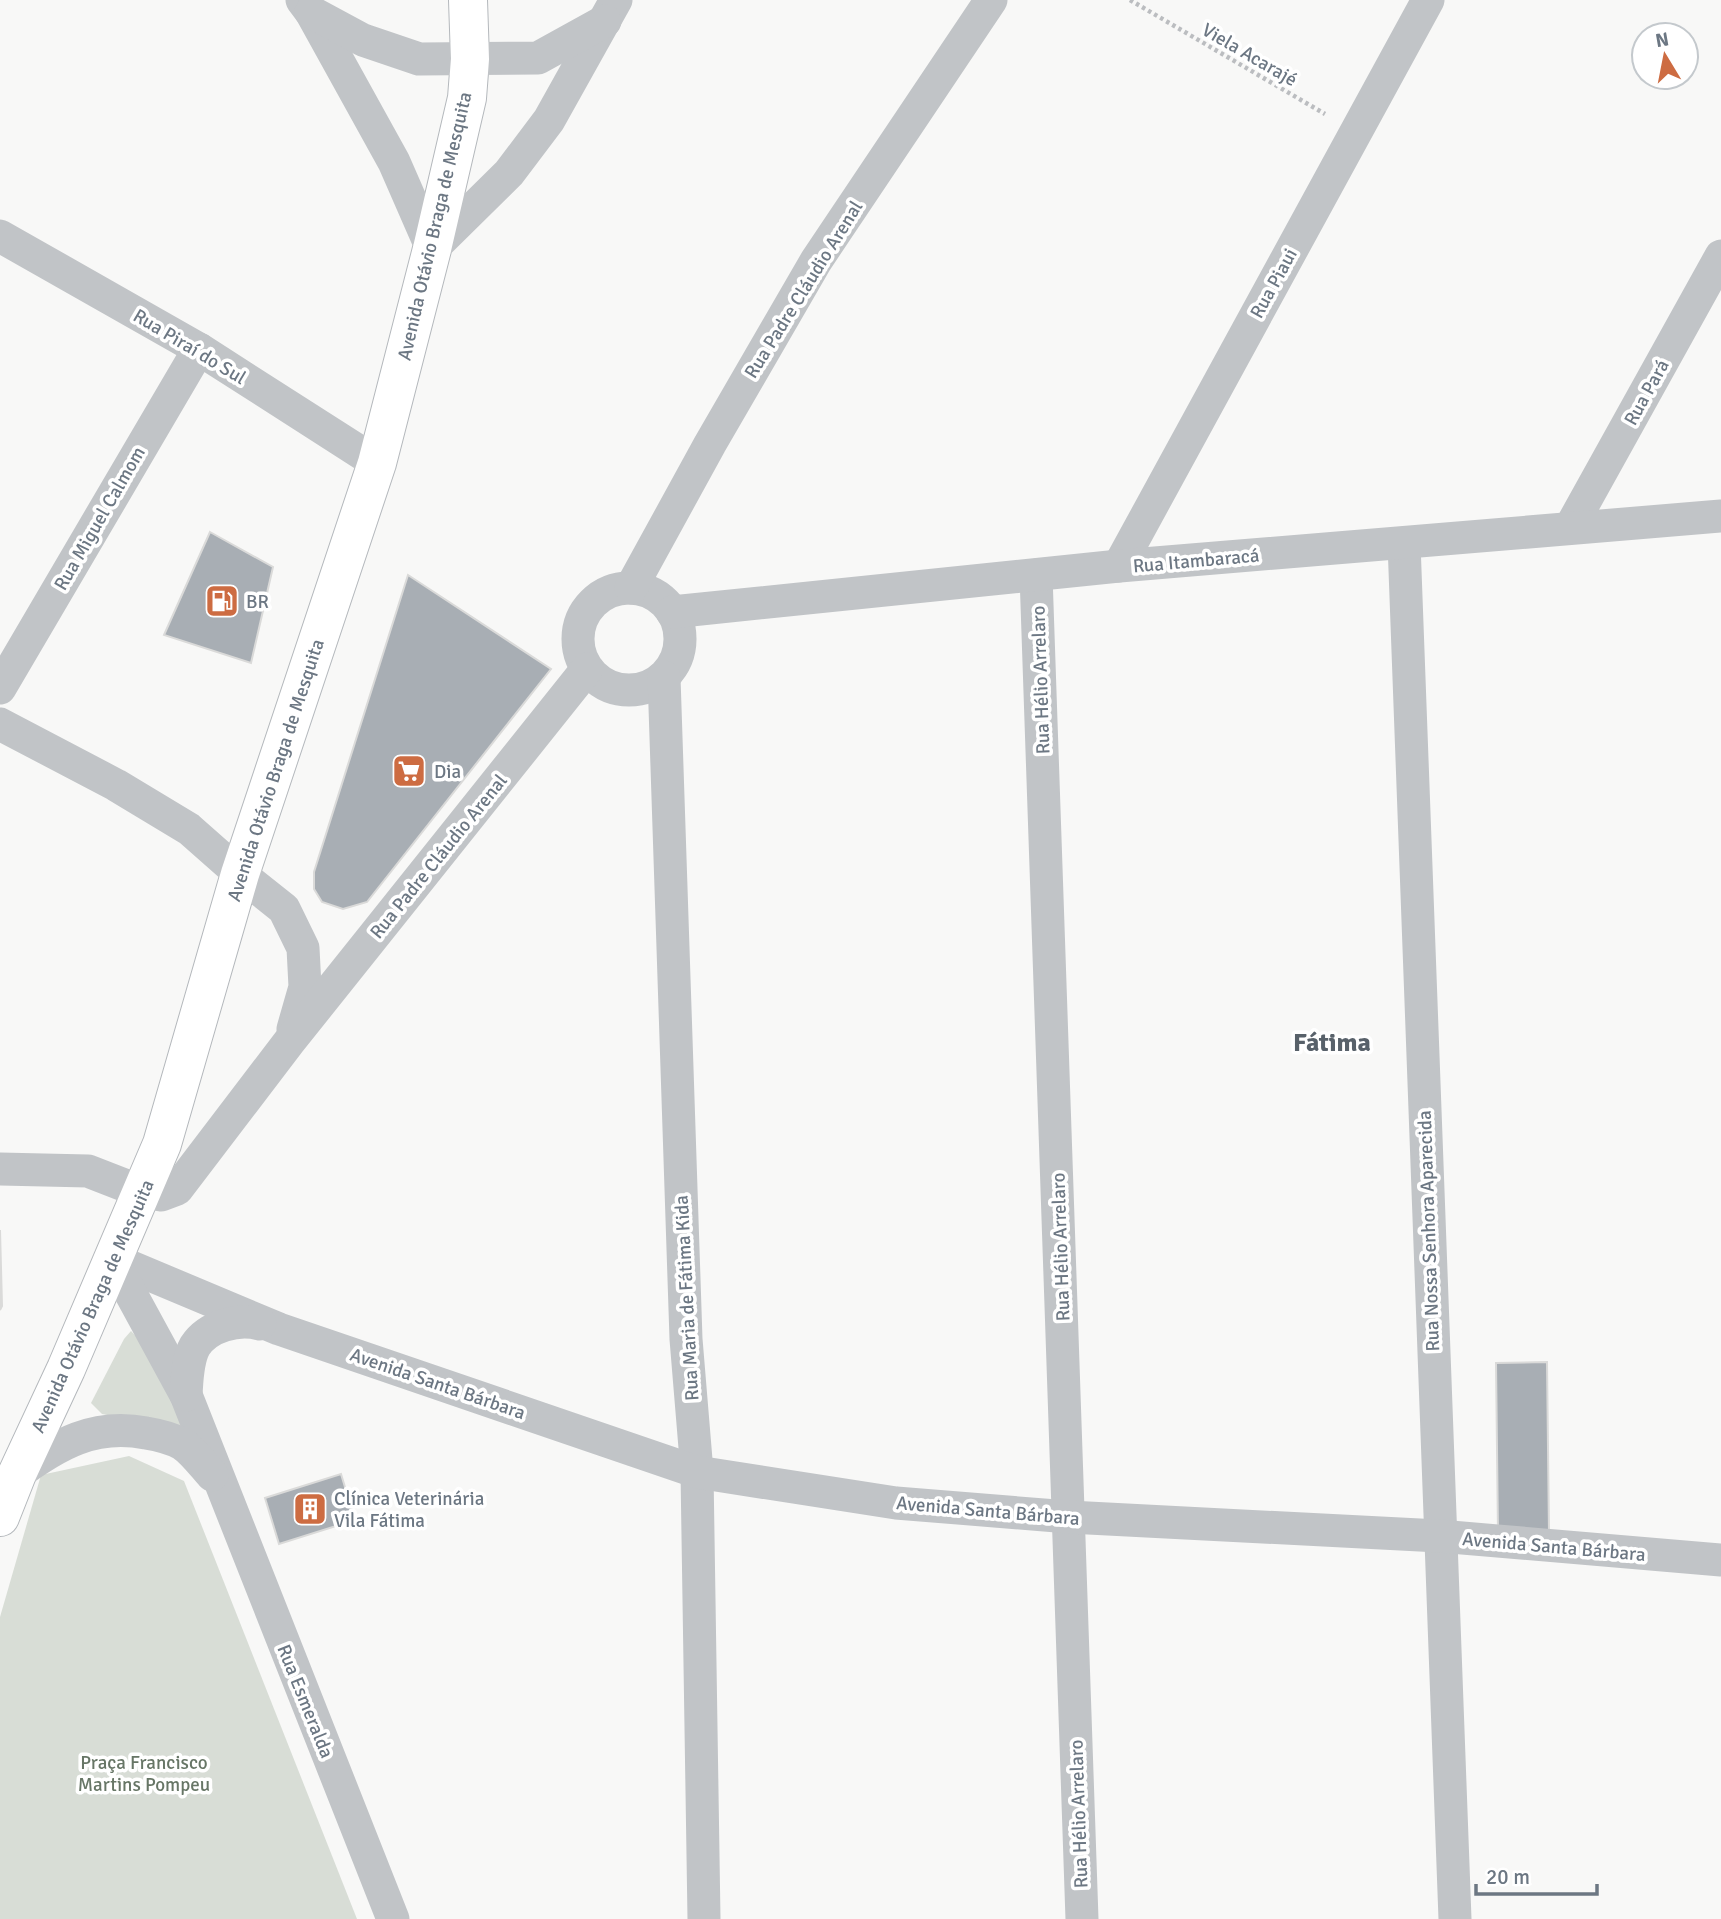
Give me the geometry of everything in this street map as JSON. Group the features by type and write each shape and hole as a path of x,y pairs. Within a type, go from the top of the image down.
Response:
{"main road":[{"name":"Avenida Otávio Braga de Mesquita","path":"0,1517 17,1474 71,1359 162,1144 240,874 377,463 467,98 470,59 468,0"}],"street":[{"name":"Rua Padre Cláudio Arenal","path":"631,588 710,444 816,261 991,0"},
{"name":"Rua Piaui","path":"1119,566 1429,0"},
{"path":"306,6 363,40 419,59 538,58 610,10"},
{"path":"306,6 394,162 432,248 509,173 555,110 610,10"},
{"name":"Rua Piraí do Sul","path":"0,236 199,349 377,463"},
{"name":"Rua Pará","path":"1570,528 1721,256"},
{"name":"Rua Miguel Calmom","path":"0,688 199,349"},
{"name":"Rua Itambaracá","path":"672,611 1119,566 1721,516"},
{"name":"Rua Nossa Senhora Aparecida","path":"1404,543 1455,1919"},
{"name":"Rua Hélio Arrelaro","path":"1036,575 1082,1919"},
{"path":"631,588 648,592 661,599 672,611 680,628 680,645 675,663 664,677 650,687 633,691 615,689 599,681 580,658 577,633 587,609 607,593 631,588"},
{"name":"Rua Padre Cláudio Arenal","path":"142,1192 161,1195 177,1189 289,1042 587,669"},
{"name":"Rua Maria de Fátima Kida","path":"664,677 686,1339 696,1472 704,1919"},
{"name":"Rua Padre Cláudio Arenal","path":"0,724 116,785 189,829 284,909 303,948 304,987 289,1042"},
{"path":"0,1170 88,1171 142,1192"},
{"name":"Avenida Santa Bárbara","path":"112,1259 279,1329"},
{"name":"Rua Esmeralda","path":"112,1259 186,1395 393,1919"},
{"name":"Avenida Santa Bárbara","path":"186,1395 189,1366 195,1346 210,1331 232,1323 255,1322 696,1472 896,1503 1069,1517 1439,1536 1721,1560"},
{"name":"Rua Esmeralda","path":"17,1474 41,1456 89,1433 129,1430 160,1436 183,1445 219,1483"}],"path":[{"name":"Viela Acarajé","path":"1130,0 1356,132"}],"green space":[{"path":"131,1331 146,1347 187,1431 102,1414 91,1403 124,1339"},
{"name":"Praça Francisco Martins Pompeu","path":"129,1456 184,1481 357,1919 0,1919 0,1617 41,1475"}],"building":[{"name":"BR","path":"210,532 273,567 251,663 164,635"},
{"name":"Dia","path":"408,575 551,669 367,902 343,909 322,902 314,889 314,872"},
{"path":"0,1230 2,1306 0,1310"},
{"path":"1547,1362 1549,1533 1498,1534 1496,1363"},
{"name":"Clínica Veterinária Vila Fátima","path":"341,1474 355,1520 279,1544 265,1498"}],"place":[{"name":"BR","path":"222,601"},
{"name":"Dia","path":"409,771"},
{"name":"Clínica Veterinária Vila Fátima","path":"310,1509"}],"district":[{"name":"Fátima","path":"1332,1042"}]}
